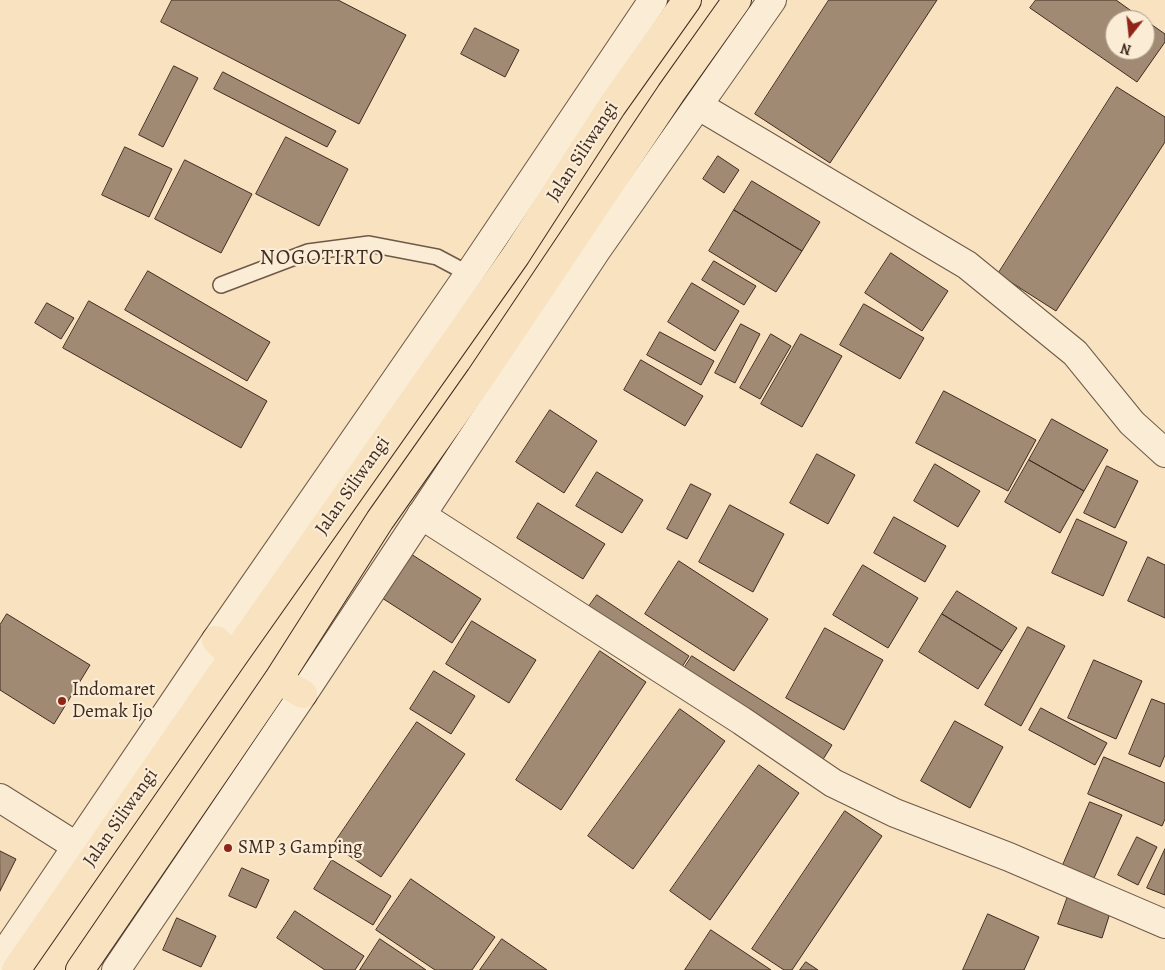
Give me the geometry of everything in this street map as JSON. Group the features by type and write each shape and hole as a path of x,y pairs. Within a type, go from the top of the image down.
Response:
{"highway":[{"name":"Jalan Siliwangi","path":"16,970 224,649 448,351 516,255 612,106 687,0"},
{"name":"Jalan Siliwangi","path":"80,970 278,680 380,520 480,378 671,93 737,0"},
{"path":"516,255 546,280"},
{"path":"448,351 480,378"},
{"path":"278,680 302,694"}],"street":[{"path":"0,960 76,846 224,649 469,274 653,0"},
{"path":"116,970 596,251 772,0"},
{"path":"699,106 967,265 1075,352 1132,423 1165,453"},
{"path":"421,515 742,721 833,783 895,813 1009,857 1165,924"},
{"path":"0,798 76,846"}],"lane":[{"path":"221,286 308,252 369,244 437,257 469,274"}],"building":[{"path":"172,0 338,0 406,35 359,124 161,22"},
{"path":"829,0 937,0 830,163 755,114"},
{"path":"1036,0 1116,0 1130,10 1105,10 1105,60 1030,8"},
{"path":"1155,27 1165,34 1165,42 1155,56"},
{"path":"475,28 519,50 505,77 461,54"},
{"path":"1105,60 1152,60 1137,82"},
{"path":"174,66 198,78 163,147 139,135"},
{"path":"223,72 336,131 327,147 214,89"},
{"path":"1117,87 1165,117 1165,142 1056,311 998,274"},
{"path":"286,137 348,169 319,226 256,194"},
{"path":"125,147 172,169 149,217 102,195"},
{"path":"718,156 739,170 724,193 703,179"},
{"path":"185,160 252,194 221,253 155,219"},
{"path":"752,181 820,222 802,251 734,210"},
{"path":"734,210 802,251 776,292 709,251"},
{"path":"891,253 948,291 922,331 865,293"},
{"path":"714,261 756,286 744,305 702,280"},
{"path":"148,271 270,342 247,381 125,310"},
{"path":"692,283 739,311 715,351 668,322"},
{"path":"89,301 267,401 241,448 63,348"},
{"path":"47,303 74,318 61,339 35,323"},
{"path":"864,304 924,338 900,379 840,345"},
{"path":"741,324 760,334 735,383 715,373"},
{"path":"660,332 714,361 701,385 647,355"},
{"path":"771,334 791,346 760,399 740,388"},
{"path":"801,334 842,356 802,427 761,404"},
{"path":"641,360 703,396 685,426 624,390"},
{"path":"944,391 1036,440 1008,491 916,443"},
{"path":"550,410 597,441 564,493 516,462"},
{"path":"1052,419 1108,450 1084,491 1029,460"},
{"path":"817,454 855,475 828,524 790,503"},
{"path":"1029,460 1084,491 1060,533 1005,502"},
{"path":"935,464 980,491 958,527 914,501"},
{"path":"1107,466 1138,481 1115,528 1084,513"},
{"path":"597,472 643,500 622,533 576,506"},
{"path":"691,484 711,494 687,539 667,529"},
{"path":"538,503 605,544 583,579 517,538"},
{"path":"730,505 784,534 753,592 699,562"},
{"path":"894,517 946,546 925,582 874,553"},
{"path":"1077,519 1127,542 1103,596 1052,573"},
{"path":"411,554 481,599 452,643 382,598"},
{"path":"1148,557 1165,565 1165,618 1128,601"},
{"path":"679,561 768,619 734,671 645,614"},
{"path":"863,565 918,598 888,648 833,615"},
{"path":"957,591 1017,628 1002,651 942,614"},
{"path":"597,595 689,656 680,670 587,609"},
{"path":"7,614 90,665 54,724 0,690 0,625"},
{"path":"942,614 1002,651 978,689 919,652"},
{"path":"472,621 536,660 509,703 446,664"},
{"path":"1028,627 1065,646 1021,726 985,705"},
{"path":"825,628 883,660 844,730 786,698"},
{"path":"600,651 646,682 561,810 516,780"},
{"path":"692,656 832,745 822,761 681,673"},
{"path":"1094,660 1142,681 1116,739 1068,718"},
{"path":"434,671 475,696 451,734 410,709"},
{"path":"1152,699 1165,704 1165,755 1160,767 1129,754"},
{"path":"1041,708 1107,743 1095,765 1029,730"},
{"path":"680,709 725,741 633,869 588,836"},
{"path":"955,721 1003,747 970,808 921,781"},
{"path":"417,722 465,754 381,877 333,845"},
{"path":"1104,757 1165,783 1165,819 1162,826 1088,794"},
{"path":"759,765 799,793 710,920 670,891"},
{"path":"1090,802 1122,815 1094,878 1063,865"},
{"path":"845,811 882,836 792,970 784,970 752,949"},
{"path":"1137,837 1157,847 1138,885 1118,875"},
{"path":"1165,849 1165,895 1147,888"},
{"path":"0,851 16,859 0,891"},
{"path":"332,860 391,896 373,925 314,889"},
{"path":"242,868 269,880 256,908 229,896"},
{"path":"411,879 495,937 472,970 435,970 376,930"},
{"path":"1068,896 1111,910 1102,938 1058,924"},
{"path":"295,911 364,956 355,970 325,970 277,938"},
{"path":"988,914 1039,937 1024,970 963,970"},
{"path":"177,918 216,936 201,967 163,950"},
{"path":"711,930 771,970 685,970"},
{"path":"380,939 426,970 360,970"},
{"path":"502,939 547,970 480,970"},
{"path":"806,962 818,970 800,970"}],"place":[{"name":"Indomaret Demak Ijo","path":"62,701"},
{"name":"SMP 3 Gamping","path":"228,848"}],"district":[{"name":"NOGOTIRTO","path":"322,259"}]}
